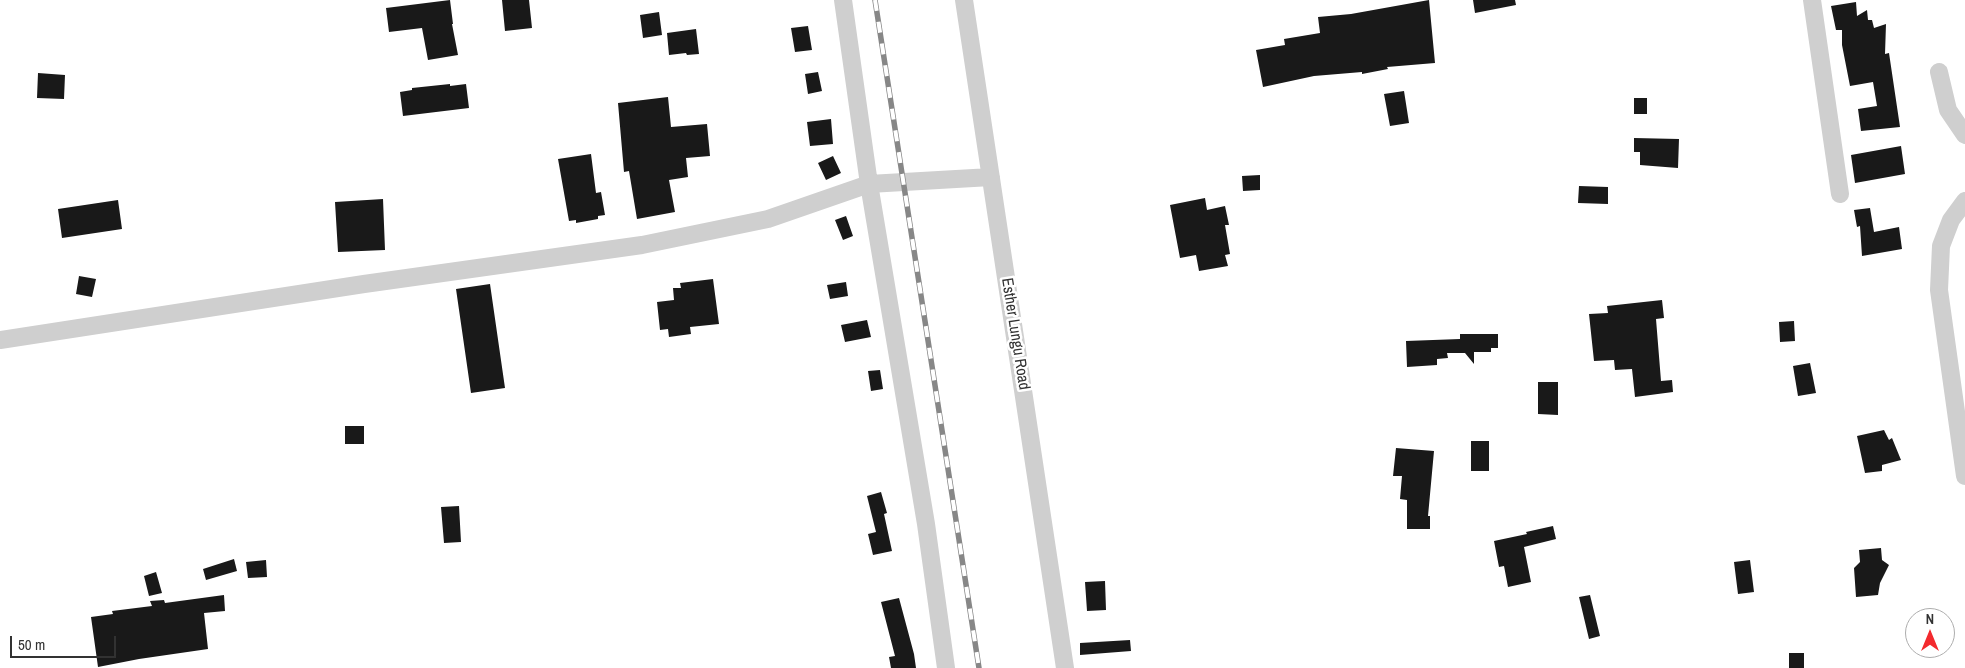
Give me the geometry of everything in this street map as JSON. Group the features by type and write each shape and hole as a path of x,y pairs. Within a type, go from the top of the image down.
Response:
{"street":[{"path":"843,0 869,184 926,524 946,668"},
{"name":"Esther Lungu Road","path":"964,0 1065,668"},
{"path":"1812,0 1840,194"},
{"path":"1939,72 1948,110 1965,135"},
{"path":"0,340 373,283 642,245 768,219 869,184 991,177"},
{"path":"1965,201 1951,220 1941,246 1939,290 1963,446 1965,476"}],"building":[{"path":"450,0 458,55 428,60 422,28 389,32 386,8"},
{"path":"502,0 529,0 532,28 505,31"},
{"path":"1429,0 1435,63 1387,67 1388,69 1362,74 1362,72 1314,76 1263,87 1256,50 1285,45 1284,39 1320,33 1318,17 1351,14"},
{"path":"1473,0 1515,0 1516,5 1475,13"},
{"path":"1856,2 1857,16 1867,10 1868,20 1872,20 1874,28 1886,24 1885,54 1889,53 1900,127 1861,131 1858,109 1877,106 1873,82 1850,86 1842,45 1842,30 1836,30 1831,6"},
{"path":"659,12 662,35 643,38 640,15"},
{"path":"808,26 812,50 795,52 791,28"},
{"path":"696,29 699,54 669,55 667,33"},
{"path":"818,72 822,91 808,94 805,74"},
{"path":"38,73 65,75 64,99 37,98"},
{"path":"450,84 450,86 466,84 469,108 403,116 400,92 412,90 412,88"},
{"path":"1404,91 1409,123 1390,126 1384,94"},
{"path":"668,97 671,127 707,124 710,156 686,158 688,177 669,180 675,212 637,219 629,171 624,172 618,103"},
{"path":"1634,98 1647,98 1647,114 1634,114"},
{"path":"831,119 833,144 810,146 807,122"},
{"path":"1634,138 1679,139 1678,168 1640,165 1640,152 1634,152"},
{"path":"1901,146 1905,174 1855,183 1851,155"},
{"path":"591,154 596,193 601,192 605,215 598,216 598,219 576,223 576,220 569,221 558,159"},
{"path":"833,156 841,173 826,180 818,163"},
{"path":"1260,175 1260,190 1243,191 1242,176"},
{"path":"1579,186 1608,187 1608,204 1578,203"},
{"path":"1205,198 1207,210 1225,206 1229,225 1225,225 1230,254 1225,255 1228,266 1199,271 1196,255 1180,258 1170,205"},
{"path":"383,199 385,250 338,252 335,202"},
{"path":"118,200 122,229 62,238 58,209"},
{"path":"1870,208 1874,232 1899,227 1902,249 1862,256 1860,226 1857,227 1854,210"},
{"path":"846,216 853,236 843,240 835,220"},
{"path":"79,276 96,279 92,297 76,294"},
{"path":"713,279 719,324 690,327 691,334 669,337 668,329 660,330 657,302 674,300 673,288 681,288 680,283"},
{"path":"846,282 848,296 830,299 827,285"},
{"path":"490,284 505,388 471,393 456,289"},
{"path":"1662,300 1664,318 1656,319 1661,381 1672,380 1673,392 1635,397 1632,369 1615,370 1614,360 1594,361 1589,314 1608,313 1607,306"},
{"path":"867,320 871,337 845,342 841,325"},
{"path":"1794,321 1795,341 1780,342 1779,322"},
{"path":"1460,334 1498,334 1498,348 1491,348 1491,352 1474,352 1474,364 1465,353 1447,353 1448,358 1437,359 1437,365 1407,367 1406,341 1460,339"},
{"path":"1810,363 1816,393 1798,396 1793,366"},
{"path":"880,370 883,389 871,391 868,371"},
{"path":"1538,382 1558,382 1558,415 1538,414"},
{"path":"345,426 364,426 364,444 345,444"},
{"path":"1884,430 1889,440 1892,438 1901,460 1882,465 1882,471 1865,473 1857,436"},
{"path":"1471,441 1489,441 1489,471 1471,471"},
{"path":"1396,448 1434,451 1428,516 1430,516 1430,529 1407,529 1407,500 1400,499 1402,476 1393,476"},
{"path":"881,492 887,513 884,514 892,551 873,555 868,534 876,532 867,496"},
{"path":"459,506 461,542 444,543 441,507"},
{"path":"1553,526 1556,539 1524,547 1531,582 1508,587 1504,566 1499,567 1494,541"},
{"path":"1881,548 1882,560 1889,565 1880,583 1878,595 1856,597 1854,568 1860,562 1859,550"},
{"path":"234,559 237,571 206,580 203,569"},
{"path":"266,560 267,577 248,578 246,562"},
{"path":"1750,560 1754,592 1738,594 1734,562"},
{"path":"156,572 162,593 149,596 144,576"},
{"path":"1105,581 1106,610 1087,611 1085,582"},
{"path":"224,595 225,611 204,613 208,649 98,667 91,617 113,614 112,611 152,606 150,601 164,600 165,603"},
{"path":"1590,595 1600,636 1589,639 1579,597"},
{"path":"899,598 916,668 891,668 889,657 895,656 881,602"},
{"path":"1130,640 1131,651 1080,655 1080,643"},
{"path":"1789,653 1804,653 1804,668 1789,668"}],"railway":[{"path":"875,0 979,668"}]}
